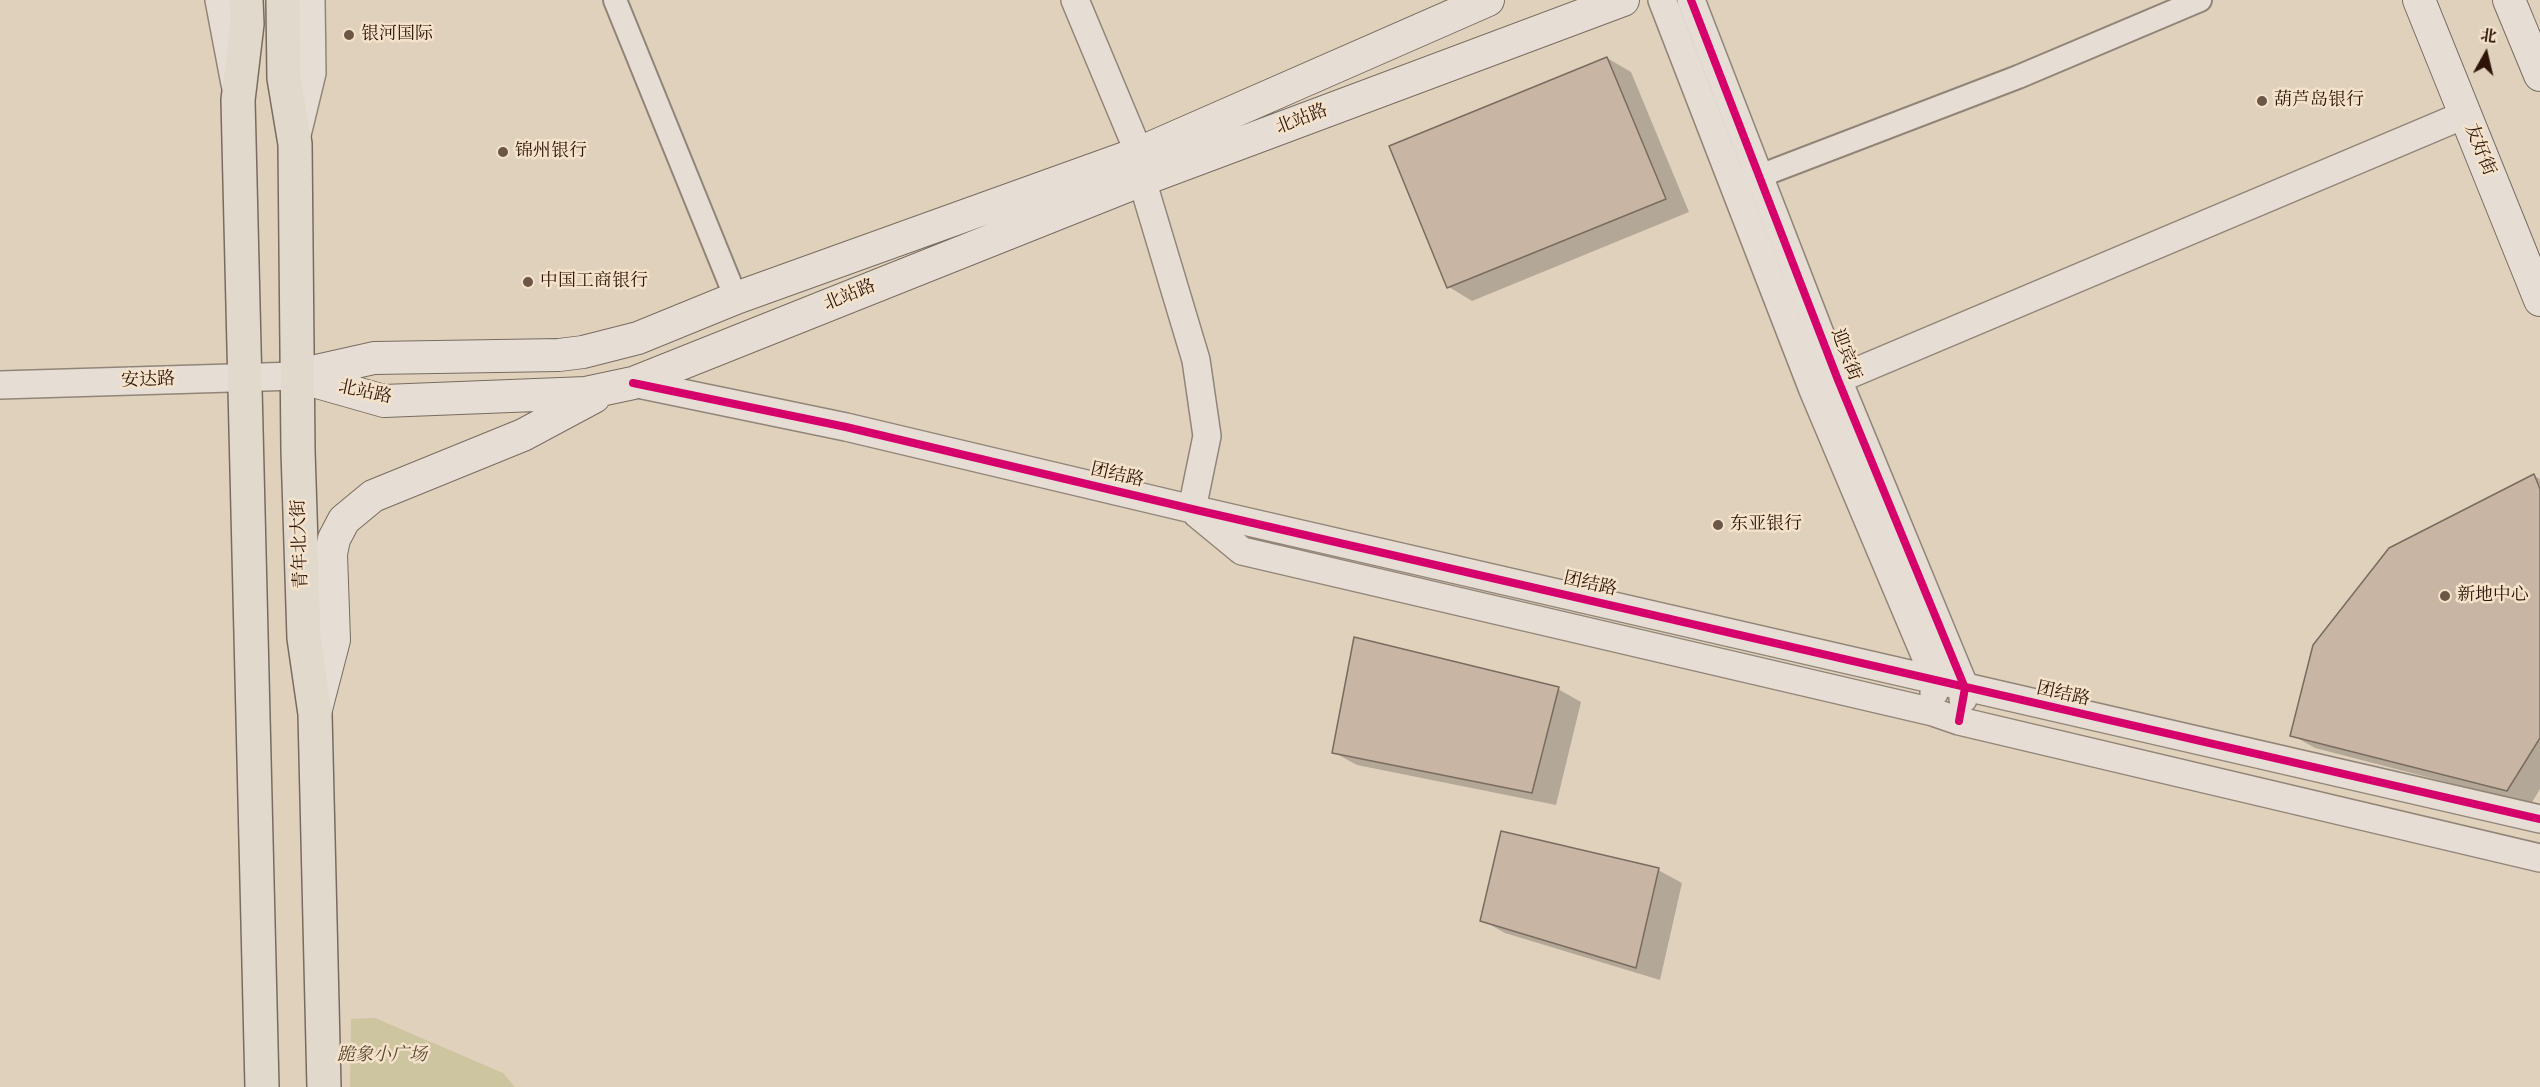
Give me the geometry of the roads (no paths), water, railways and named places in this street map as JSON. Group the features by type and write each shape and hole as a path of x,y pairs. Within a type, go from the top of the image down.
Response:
{"main road":[{"path":"246,0 247,24 238,100 262,1087"},
{"name":"青年北大街","path":"282,0 284,78 295,144 296,376 303,638 315,714 324,1087"},
{"name":"北站路","path":"296,376 384,401 537,396 622,385 1140,167 1454,7 1488,0"},
{"name":"北站路","path":"296,376 374,358 559,355 583,352 638,338 736,298 1140,167 1623,0"},
{"name":"友好街","path":"2419,0 2540,300"},
{"path":"2509,0 2540,75"},
{"path":"315,714 334,640 331,554 334,540 344,520 373,496 523,435 622,385"}],"street":[{"path":"219,0 238,100"},
{"path":"295,144 312,73 310,0"},
{"path":"615,0 736,298"},
{"path":"1075,0 1140,167 1196,360 1207,436 1191,509"},
{"path":"1662,0 1813,390 1935,680 1933,712"},
{"name":"迎宾街","path":"1690,0 1838,380 1965,688"},
{"path":"1734,186 2018,77 2200,0"},
{"path":"1813,390 2464,115"},
{"name":"安达路","path":"0,385 296,376"},
{"name":"团结路","path":"622,385 846,427 1191,509 2540,819"},
{"name":"团结路","path":"1191,509 1242,551 1933,712 1959,721 2540,858"},
{"path":"1959,721 1965,688"}],"place":[{"name":"银河国际","path":"349,35"},
{"name":"葫芦岛银行","path":"2262,101"},
{"name":"锦州银行","path":"503,152"},
{"name":"中国工商银行","path":"528,282"},
{"name":"东亚银行","path":"1718,525"},
{"name":"新地中心","path":"2445,596"}],"park label":[{"name":"跪象小广场","path":"382,1056"}]}
